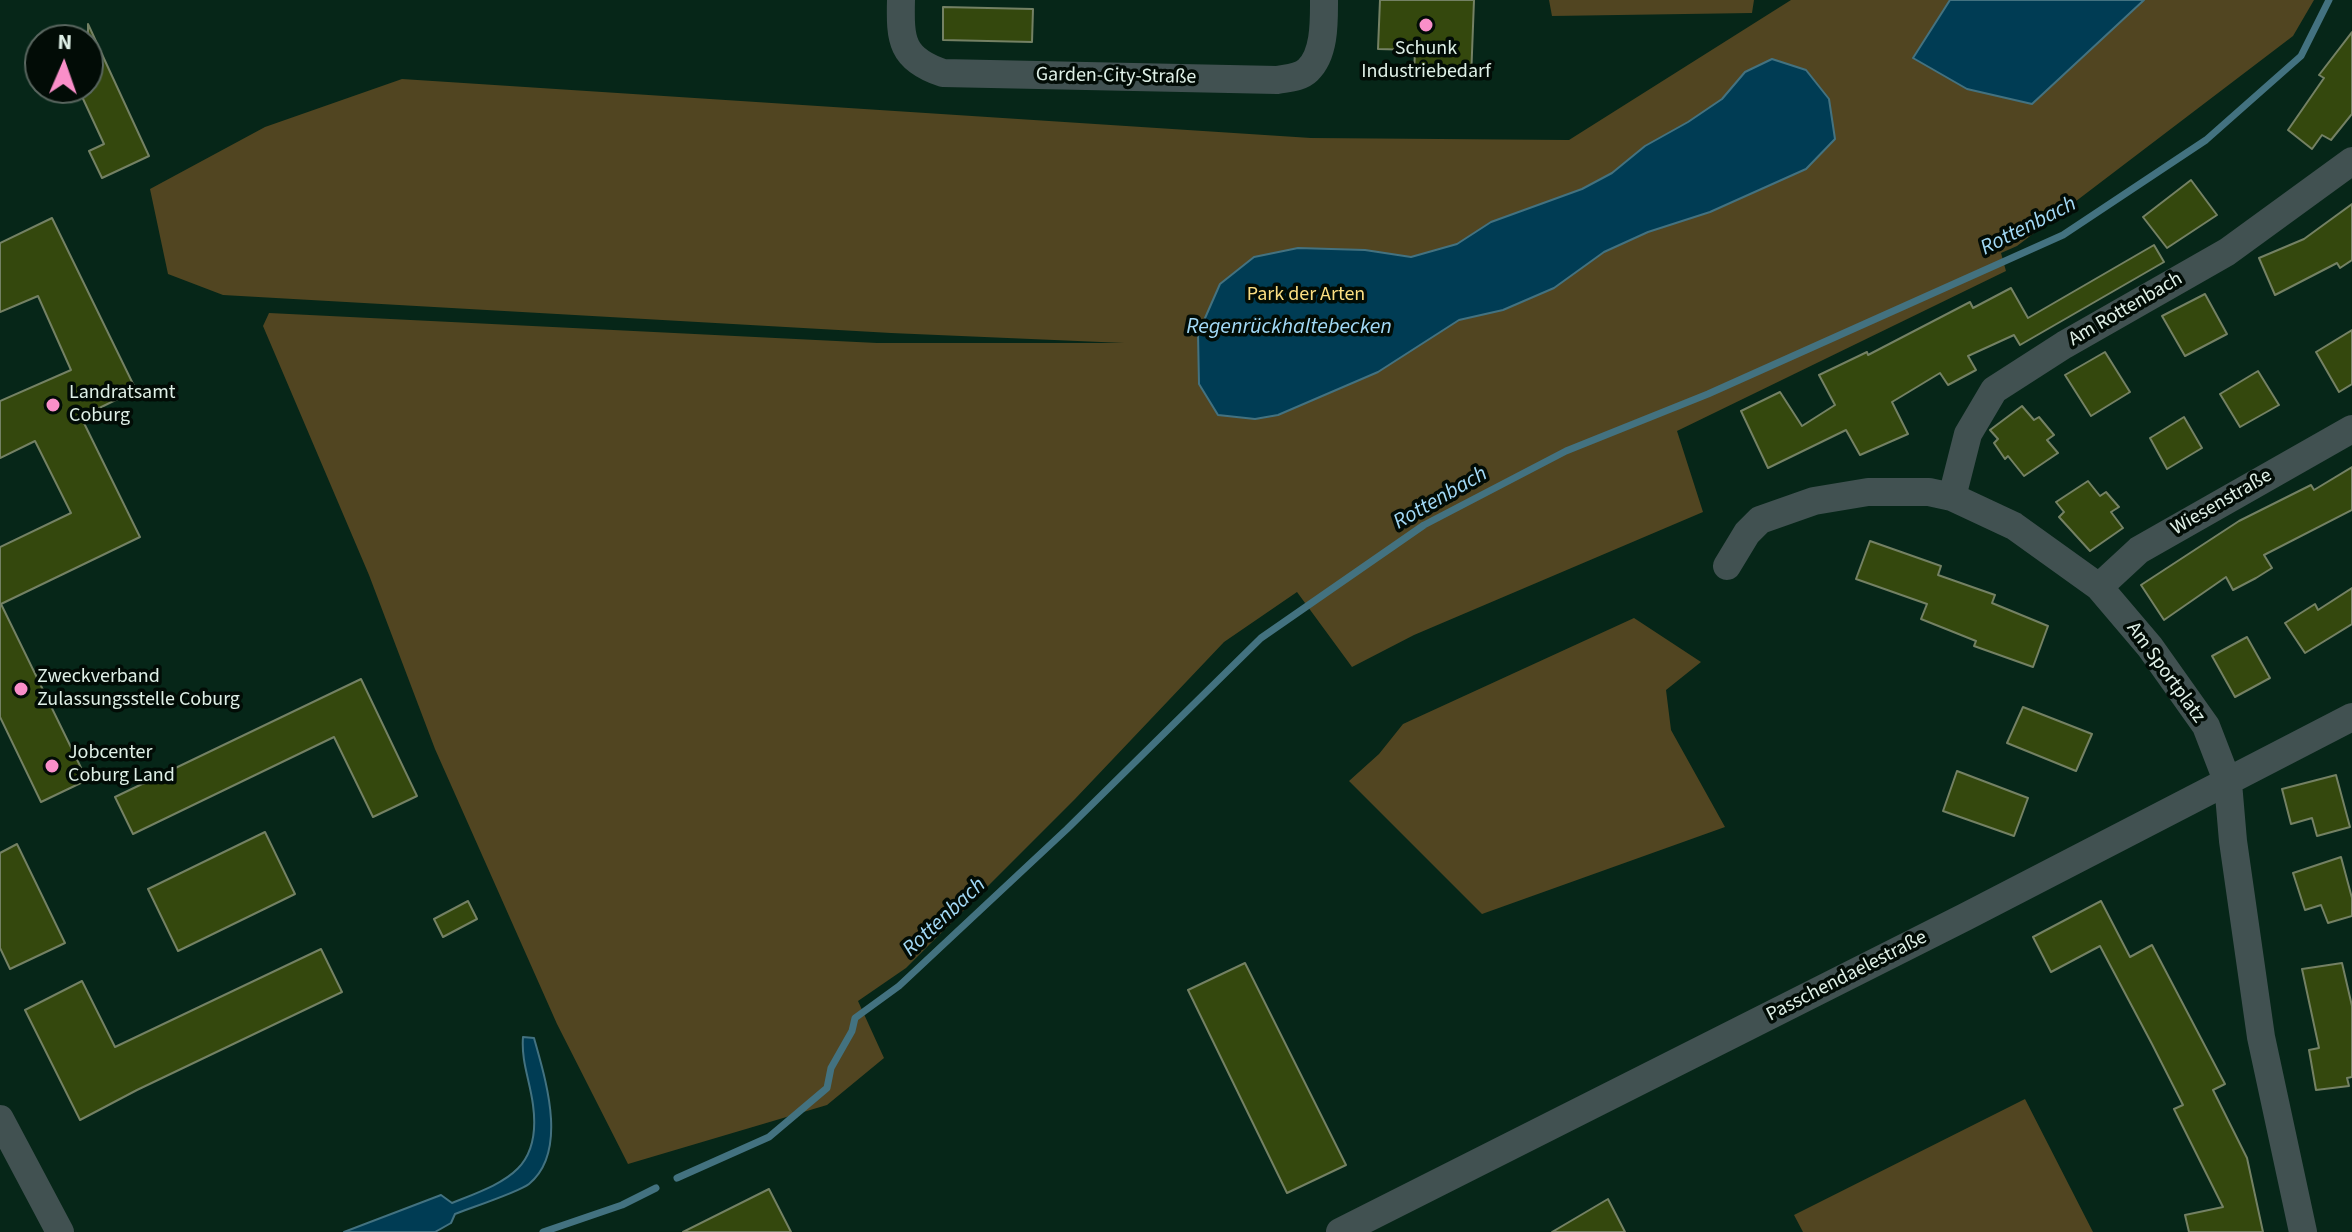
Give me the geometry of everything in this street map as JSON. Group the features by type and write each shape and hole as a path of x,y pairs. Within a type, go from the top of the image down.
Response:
{"street":[{"name":"Garden-City-Straße","path":"901,0 900,33 907,47 916,61 943,73 1277,80 1298,76 1309,69 1321,44 1324,0"},
{"name":"Am Rottenbach","path":"1952,497 1968,434 1994,390 2064,345 2227,252 2352,161"},
{"name":"Wiesenstraße","path":"2099,587 2139,550 2352,429"},
{"name":"Am Sportplatz","path":"1727,566 1747,533 1760,520 1814,501 1868,492 1929,492 1952,497 2014,526 2099,587 2150,647 2206,726 2228,783 2233,841 2261,1037 2303,1232"},
{"name":"Passchendaelestraße","path":"1340,1232 2228,783 2352,717"},
{"path":"0,1119 60,1232"}],"green space":[{"path":"1549,0 1754,0 1752,13 1552,16"},
{"name":"Park der Arten","path":"1791,0 2314,0 2293,36 2017,246 2001,253 2006,271 1677,431 1703,512 1414,635 1352,667 1297,592 1224,642 1075,799 906,968 858,1001 884,1058 827,1105 628,1164 557,1024 435,749 369,575 263,326 269,313 877,343 1124,343 891,333 223,295 168,274 150,189 265,127 402,79 1311,138 1569,140"},
{"path":"1634,618 1701,662 1666,690 1671,730 1725,827 1482,914 1349,781 1379,754 1403,724"},
{"path":"2025,1099 2093,1232 1803,1232 1794,1215"}],"water":[{"path":"1950,0 2144,0 2032,104 1967,89 1913,58"},
{"name":"Regenrückhaltebecken","path":"1772,59 1806,70 1829,99 1835,139 1806,169 1710,212 1648,232 1604,252 1554,288 1503,310 1459,320 1378,372 1278,415 1255,419 1218,415 1199,384 1198,334 1220,284 1254,257 1298,248 1365,250 1411,257 1457,244 1491,222 1582,189 1612,173 1645,146 1722,99 1745,72"},
{"path":"523,1037 534,1038 551,1114 548,1153 541,1170 529,1184 455,1214 451,1223 435,1232 344,1232 441,1195 452,1203 488,1188 515,1171 525,1159 534,1127"}],"building":[{"name":"Schunk Industriebedarf","path":"1380,0 1474,0 1471,79 1414,76 1415,50 1378,49"},
{"path":"943,7 1033,9 1032,42 943,40"},
{"path":"2352,32 2352,114 2331,140 2322,135 2312,149 2288,130 2324,78 2319,75"},
{"path":"104,59 149,156 102,178 89,151 104,144 85,104 104,104"},
{"path":"2191,180 2217,215 2167,248 2143,217"},
{"path":"2352,204 2352,260 2340,268 2337,263 2275,295 2259,258 2304,239"},
{"name":"Landratsamt Coburg","path":"52,218 136,390 81,417 140,537 1,604 87,780 41,802 0,717 0,547 71,513 35,441 0,458 0,401 71,370 38,296 0,312 0,243"},
{"path":"2154,245 2164,262 2020,345 2014,335 1968,356 1976,370 1948,385 1940,373 1892,402 1908,434 1860,455 1846,430 1768,468 1741,411 1780,392 1802,426 1835,405 1819,375 1867,352 1868,355 1970,302 1973,308 2011,288 2028,318"},
{"path":"2205,294 2227,334 2185,356 2162,316"},
{"path":"2352,330 2352,384 2339,392 2316,352"},
{"path":"2105,352 2130,392 2091,416 2065,375"},
{"path":"2258,371 2279,405 2240,427 2220,394"},
{"path":"2022,406 2034,420 2039,417 2054,435 2047,440 2058,453 2024,476 2008,456 2005,459 1994,443 1998,439 1990,430"},
{"path":"2184,417 2202,448 2167,469 2150,438"},
{"path":"2352,467 2352,510 2264,555 2272,568 2256,578 2233,590 2226,577 2164,620 2141,585 2239,521 2311,485 2314,490"},
{"path":"2088,481 2100,496 2106,492 2119,507 2111,512 2123,528 2090,551 2059,517 2064,512 2056,502"},
{"path":"1870,541 1941,566 1938,575 1995,595 1992,603 2048,626 2033,667 1974,646 1976,641 1921,619 1927,604 1856,579"},
{"path":"2352,588 2352,624 2305,653 2285,623 2315,604 2318,610"},
{"path":"2247,637 2270,678 2235,697 2212,656"},
{"path":"361,679 417,796 373,817 334,737 133,834 115,797"},
{"path":"2023,707 2092,734 2076,771 2007,743"},
{"path":"1957,771 2028,798 2014,836 1943,811"},
{"path":"2336,775 2350,827 2317,836 2312,818 2291,824 2282,789"},
{"path":"265,832 295,894 178,951 148,889"},
{"path":"17,844 65,943 10,969 0,948 0,853"},
{"path":"2341,857 2352,898 2352,916 2328,923 2321,905 2305,910 2293,873"},
{"path":"468,901 477,919 443,937 434,919"},
{"path":"2101,901 2130,957 2152,945 2225,1084 2213,1090 2247,1158 2263,1232 2189,1232 2185,1215 2223,1207 2174,1109 2183,1105 2152,1044 2100,946 2051,972 2033,937"},
{"path":"321,949 342,992 80,1120 25,1010 82,981 115,1047"},
{"path":"1245,963 1346,1165 1287,1193 1188,990"},
{"path":"2342,963 2352,1006 2352,1077 2347,1078 2349,1086 2316,1090 2309,1050 2319,1048 2302,969"},
{"path":"769,1189 791,1232 683,1232"},
{"path":"1608,1199 1625,1232 1552,1232"}],"waterway":[{"name":"Rottenbach","path":"677,1178 769,1137 827,1088 831,1068 852,1031 855,1018 899,986 1067,829 1261,638 1424,525 1566,451 1708,394 2063,235 2206,140 2301,56 2329,0"},
{"name":"Rottenbach","path":"543,1232 622,1205 656,1188"}],"place":[{"name":"Schunk Industriebedarf","path":"1426,25"},
{"name":"Landratsamt Coburg","path":"53,405"},
{"name":"Zweckverband Zulassungsstelle Coburg","path":"21,689"},
{"name":"Jobcenter Coburg Land","path":"52,766"}]}
